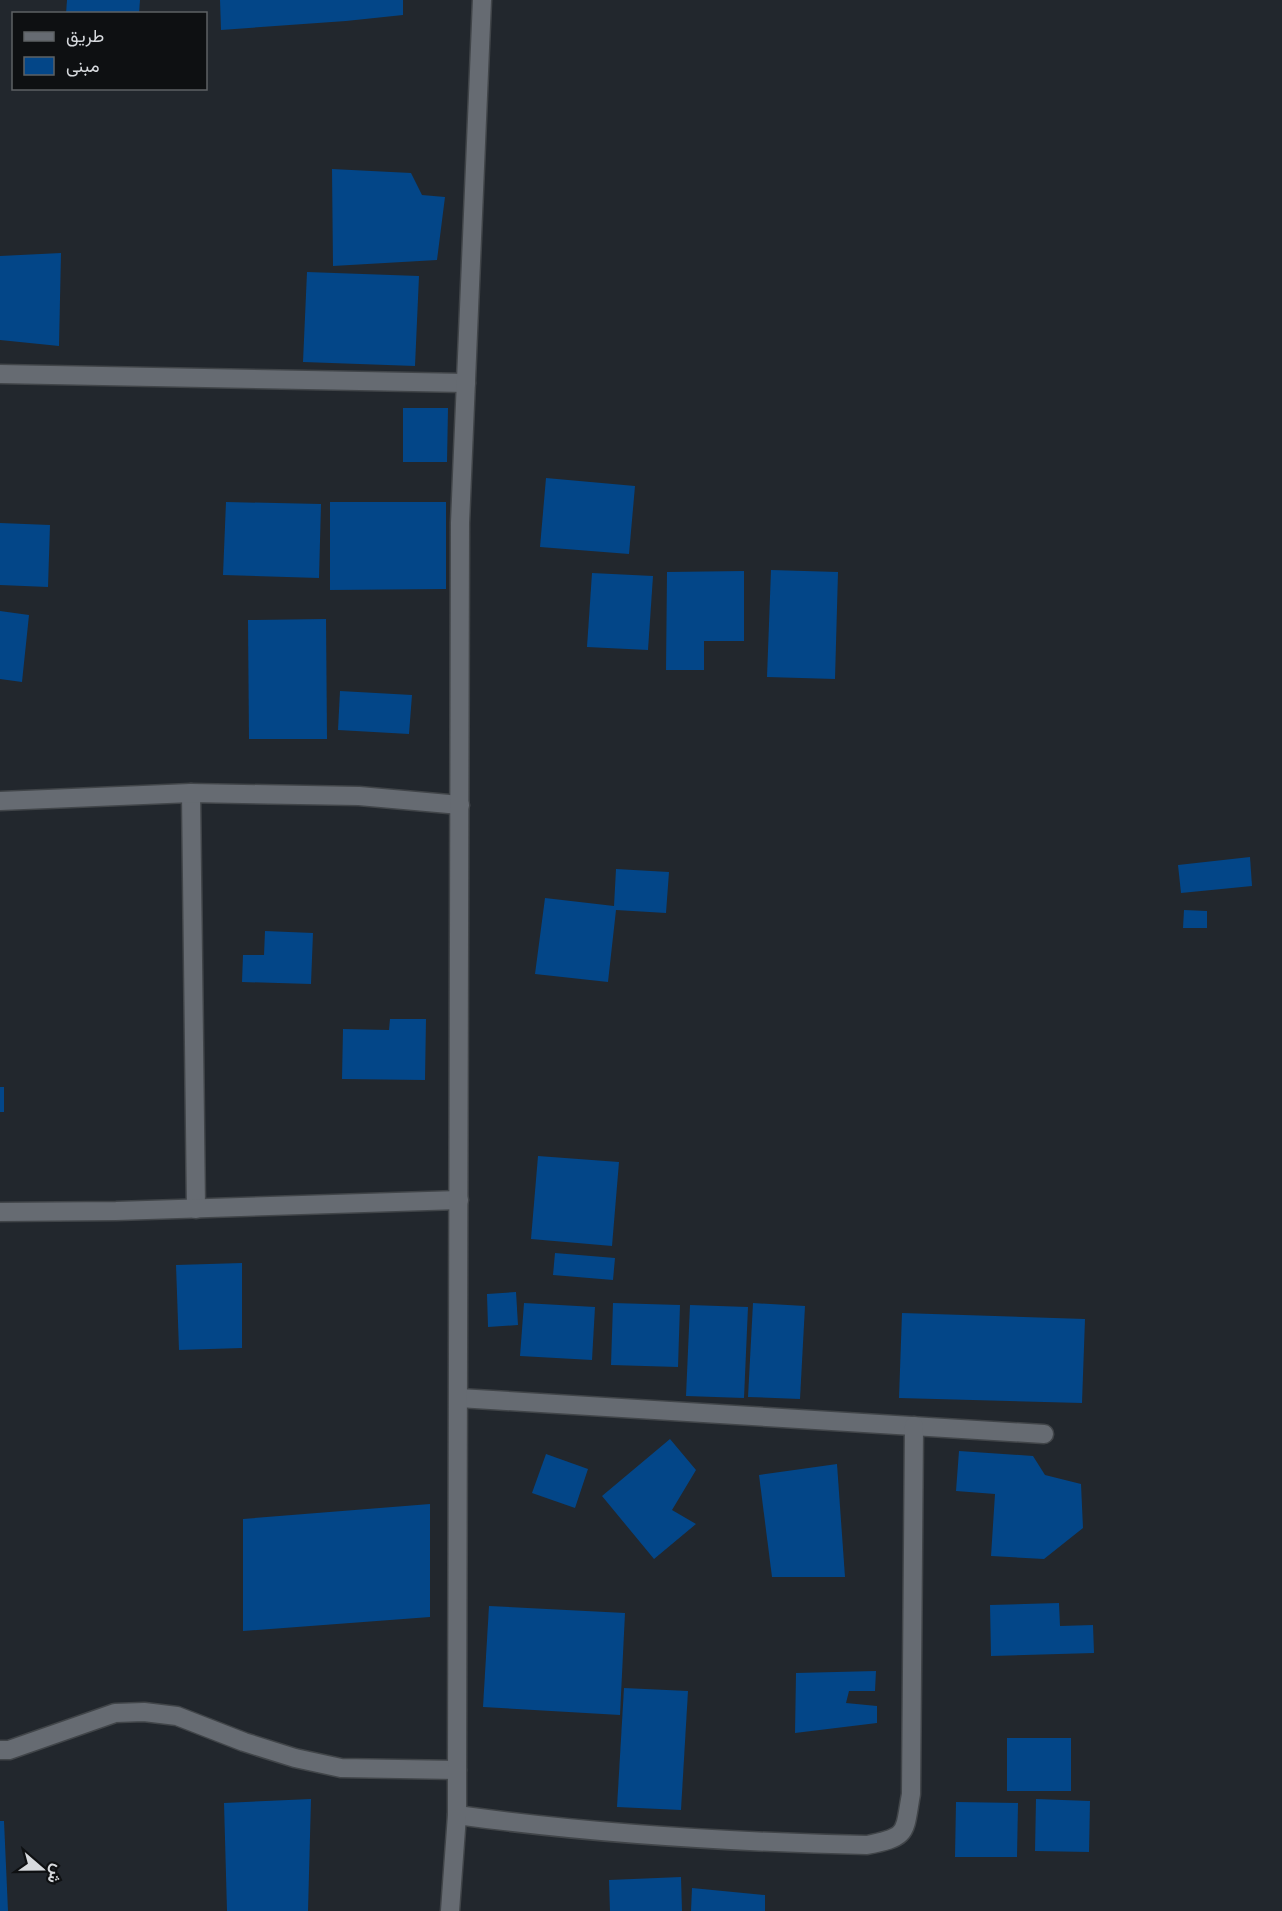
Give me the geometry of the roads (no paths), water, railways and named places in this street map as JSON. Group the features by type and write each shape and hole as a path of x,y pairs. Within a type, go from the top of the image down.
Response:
{"street":[{"path":"450,1911 457,1815 460,523 482,0"},
{"path":"0,374 466,383"},
{"path":"0,801 191,793 359,796 460,805"},
{"path":"191,793 196,1209"},
{"path":"0,1212 196,1209 459,1200"},
{"path":"459,1398 1044,1434"},
{"path":"457,1815 650,1836 867,1845 893,1840 905,1830 911,1794 914,1426"},
{"path":"0,1750 9,1750 115,1713 144,1712 177,1716 285,1755 341,1768 457,1770"}]}
